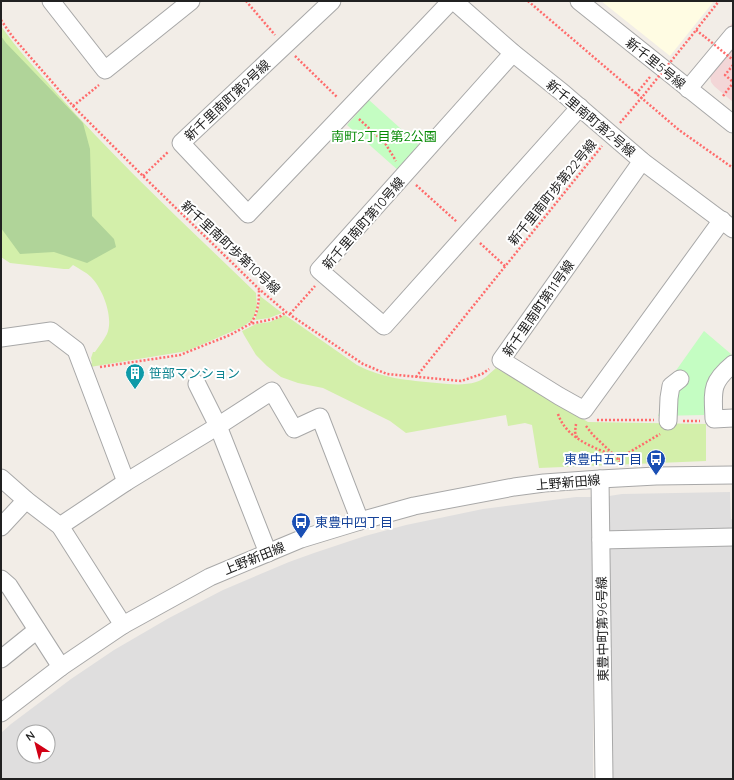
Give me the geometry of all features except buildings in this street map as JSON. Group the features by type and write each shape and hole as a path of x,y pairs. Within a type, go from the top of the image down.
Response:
{"street":[{"path":"51,1 105,70 191,1"},
{"name":"新千里南町第9号線","path":"332,1 181,143 248,214 451,1"},
{"name":"新千里南町第2号線","path":"454,1 513,53 580,107 642,161 727,224"},
{"name":"新千里5号線","path":"579,1 733,124"},
{"path":"688,88 733,36"},
{"name":"新千里南町第10号線","path":"513,53 320,270 384,326 580,107"},
{"name":"新千里南町第11号線","path":"584,417 559,396 501,360 642,161"},
{"path":"584,417 727,224"},
{"path":"1,338 51,330 76,350 126,482"},
{"path":"733,364 722,374 713,391 714,419 733,418"},
{"path":"670,421 669,398 671,386 680,379"},
{"path":"197,384 218,426 268,553"},
{"path":"60,526 126,482 218,426 272,390 294,429 320,417 360,521"},
{"name":"上野新田線","path":"1,713 61,667 123,624 210,576 302,539 414,506 514,487 544,483 600,479 656,476 733,475"},
{"path":"1,478 26,500 60,526 123,624"},
{"name":"東豊中町第96号線","path":"600,479 604,779"},
{"path":"1,527 26,500"},
{"path":"601,540 733,537"},
{"path":"1,579 9,586 61,667"},
{"path":"1,659 37,630"}],"path":[{"path":"528,1 679,130 733,168"},
{"name":"新千里南町歩第22号線","path":"416,377 719,1"},
{"name":"新千里南町歩第10号線","path":"1,20 12,36 73,106 259,289 286,312 363,364 387,374 461,381 482,374 501,360"},
{"path":"696,30 733,60"},
{"path":"721,98 733,83 725,75 733,65"},
{"path":"73,106 106,79 105,70"},
{"path":"636,94 650,77"},
{"path":"348,109 385,143 404,175 506,267"},
{"path":"143,176 174,147 181,143"},
{"path":"290,314 325,274"},
{"path":"250,324 258,307 259,289"},
{"path":"83,370 180,355 230,335 250,324 277,318 286,312"},
{"path":"559,396 556,410 561,422 568,430 585,443 613,454"},
{"path":"584,417 592,420 648,420"},
{"path":"584,417 593,435 619,460 620,466"},
{"path":"619,460 626,454 664,432 670,427 670,421 702,421 714,419"}],"shaded area":[{"path":"601,1 714,1 670,56"},
{"path":"733,22 733,102 714,86 711,82 710,75 699,64"},
{"path":"730,492 731,519 733,520 733,779 610,779 609,496 622,494"},
{"path":"576,497 593,497 593,779 1,779 1,733 71,679 114,650 169,618 223,590 314,553 365,536 406,525 483,509"}],"green space":[{"path":"1,26 34,67 103,144 256,293 257,307 253,319 244,326 187,351 90,367 89,365 92,363 91,358 93,352 95,352 107,334 109,327 106,304 100,289 91,277 73,265 69,269 64,269 10,263 1,257"},
{"path":"1,36 83,123 90,149 92,216 114,239 116,247 87,263 54,252 20,254 1,228"},
{"name":"南町2丁目第2公園","path":"369,100 421,147 399,171 347,125"},
{"path":"260,296 282,313 269,318 255,320 259,307"},
{"path":"285,315 357,365 386,376 426,382 466,384 482,380 496,368 588,422 706,424 706,461 539,468 532,425 525,423 508,426 506,415 406,433 390,421 323,388 298,383 281,377 267,366 256,355 242,331 256,324 270,322"},
{"path":"704,331 731,354 720,366 708,387 704,415 658,416 670,379"}],"place":[{"name":"笹部マンション","path":"135,390"},
{"name":"東豊中五丁目","path":"656,476"},
{"name":"東豊中四丁目","path":"301,539"}]}
